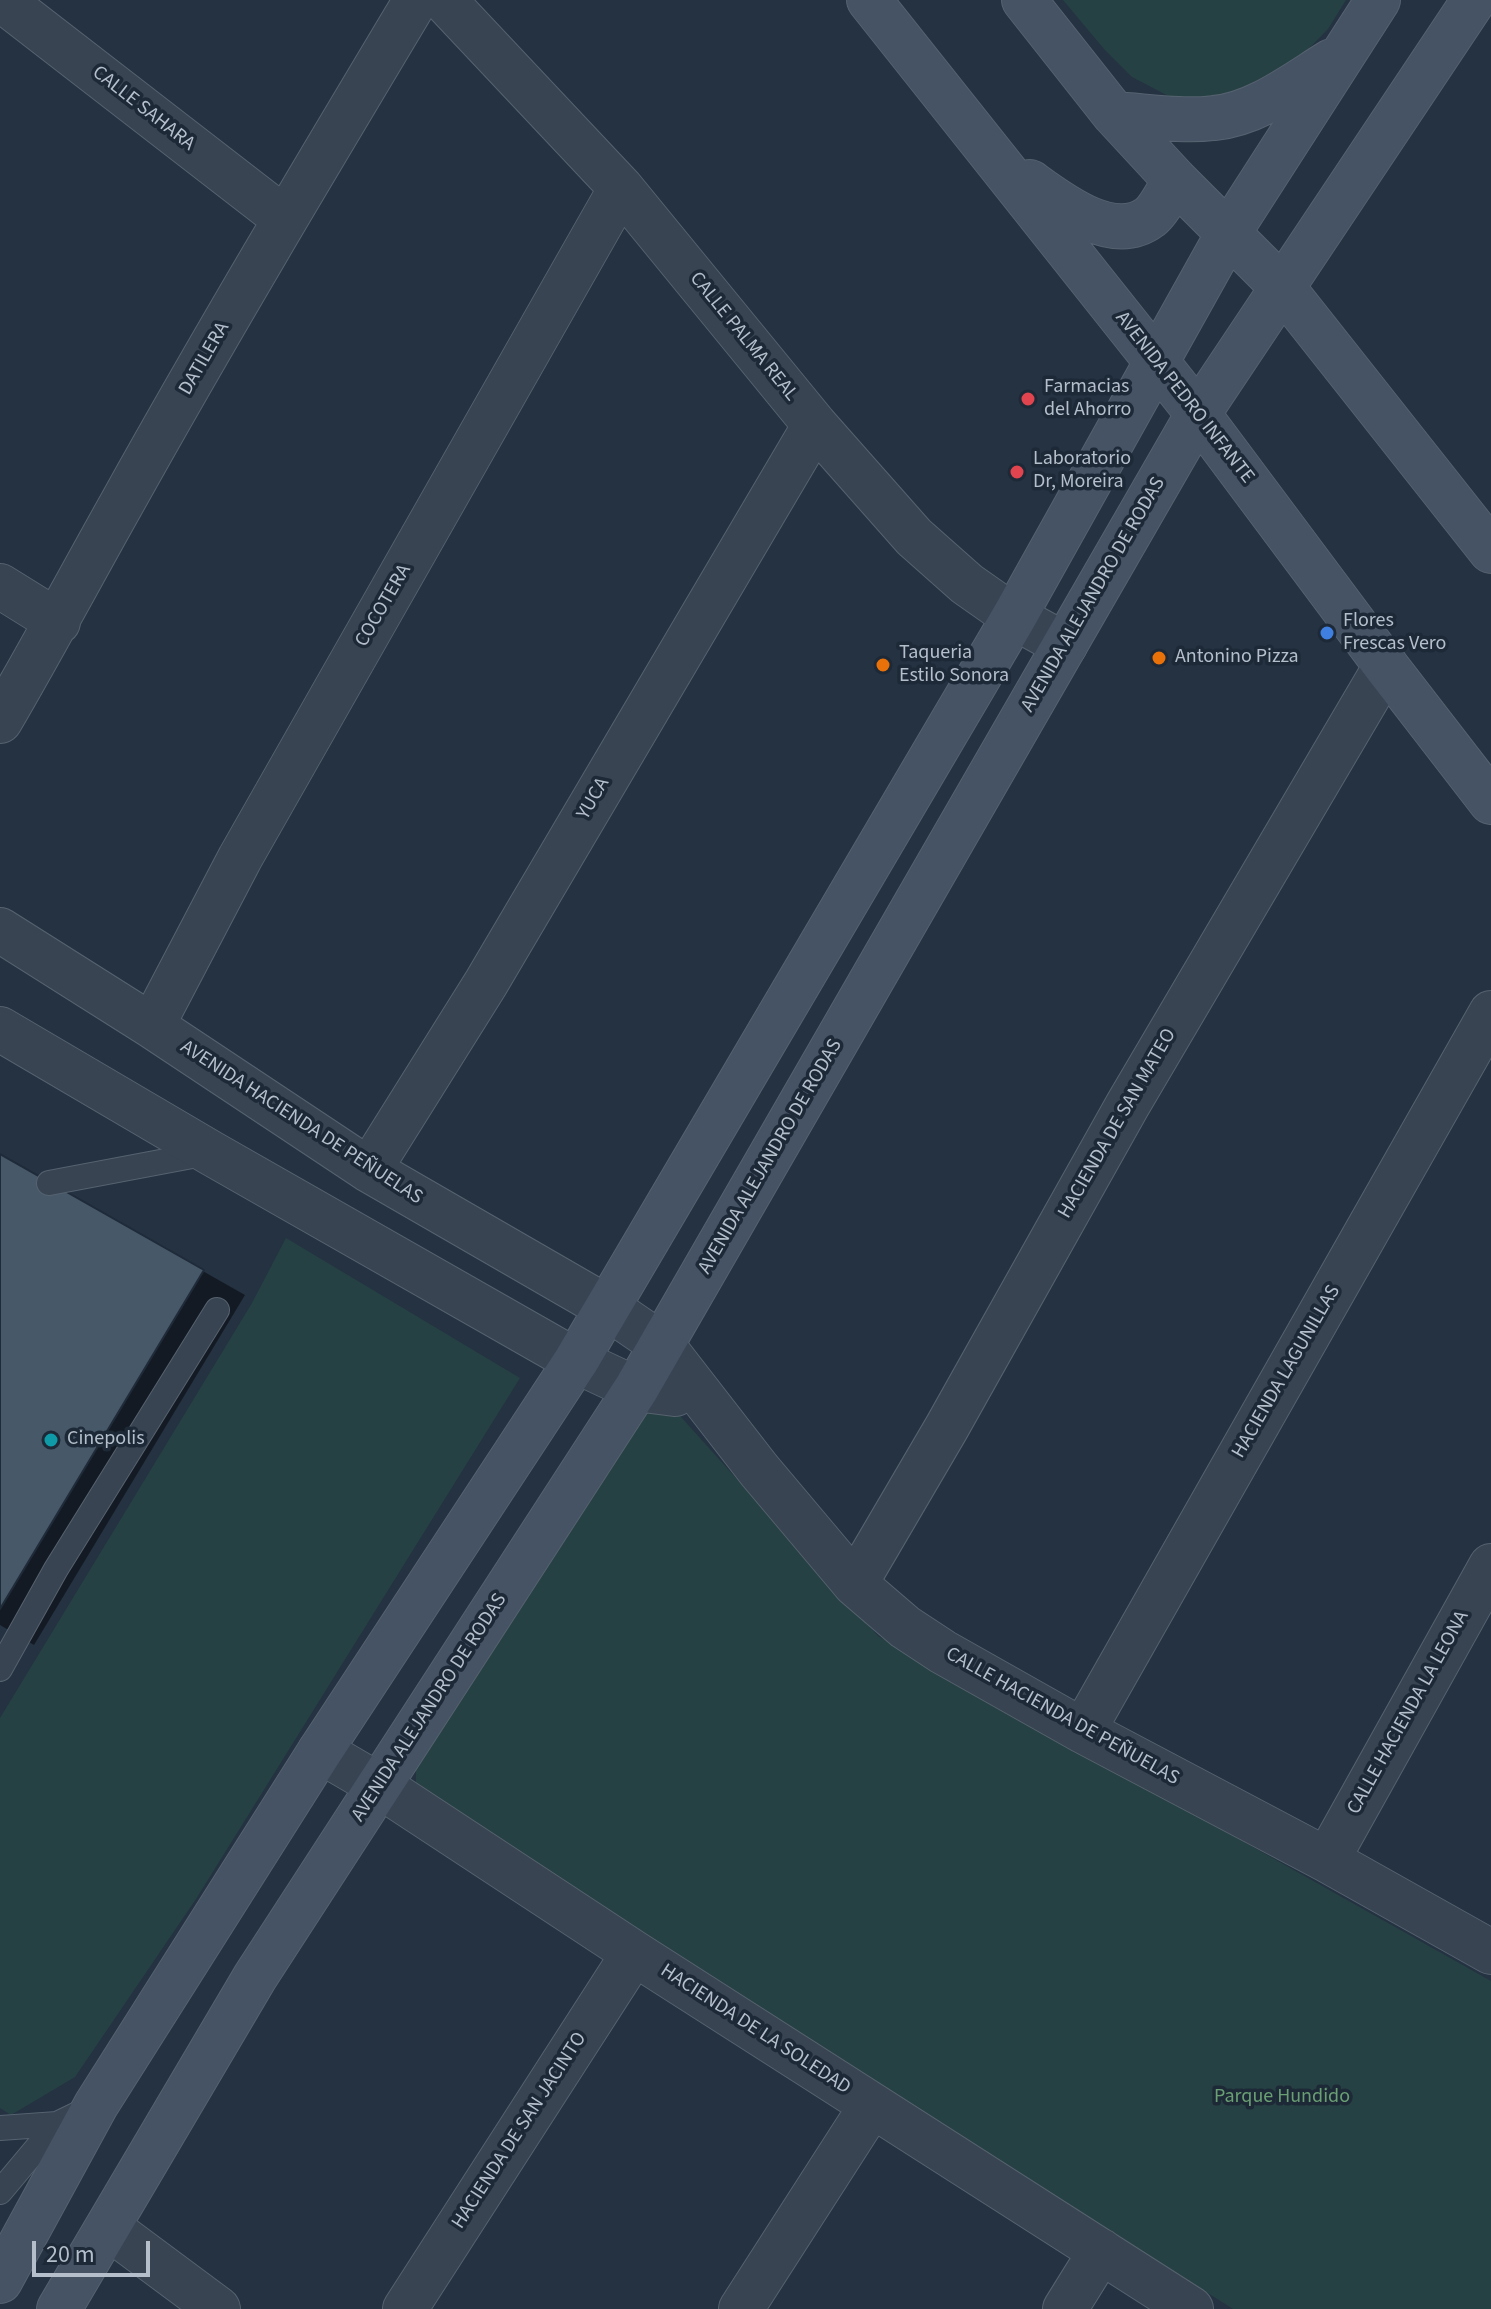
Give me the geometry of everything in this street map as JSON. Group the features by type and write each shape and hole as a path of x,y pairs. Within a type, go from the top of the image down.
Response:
{"street":[{"name":"CALLE SAHARA","path":"2,0 285,219"},
{"name":"DATILERA","path":"0,721 285,219 416,0"},
{"name":"CALLE PALMA REAL","path":"444,0 621,188 815,425 914,537 967,584 1014,617 1065,645"},
{"name":"AVENIDA PEDRO INFANTE","path":"869,0 1198,414 1491,802"},
{"path":"1024,0 1114,114 1283,288 1491,551"},
{"path":"0,2281 96,2105 320,1751 576,1361 1014,617 1229,232 1378,0"},
{"name":"AVENIDA ALEJANDRO DE RODAS","path":"59,2309 255,1977 636,1389 1198,414 1474,0"},
{"path":"1114,114 1174,119 1217,118 1263,103 1341,55"},
{"path":"989,152 1071,211 1098,223 1128,225 1150,217 1175,180"},
{"name":"COCOTERA","path":"152,1026 240,858 621,188"},
{"name":"YUCA","path":"369,1170 486,983 815,425"},
{"path":"0,586 58,622"},
{"name":"HACIENDA DE SAN MATEO","path":"855,1584 1127,1106 1386,666"},
{"name":"AVENIDA HACIENDA DE PEÑUELAS","path":"0,930 369,1170 608,1308"},
{"name":"HACIENDA LAGUNILLAS","path":"1083,1731 1491,1013"},
{"path":"0,1029 576,1361 636,1389 701,1398"},
{"name":"CALLE HACIENDA DE PEÑUELAS","path":"608,1308 662,1345 701,1398 855,1584 905,1627 943,1652 1083,1731 1327,1860 1491,1952"},
{"name":"CALLE HACIENDA LA LEONA","path":"1327,1860 1491,1566"},
{"name":"HACIENDA DE LA SOLEDAD","path":"320,1751 380,1786 634,1953 1191,2309"},
{"name":"HACIENDA DE SAN JACINTO","path":"405,2309 634,1953"},
{"path":"741,2309 872,2105"},
{"path":"109,2228 218,2309"},
{"path":"1065,2309 1101,2251"}],"lane":[{"path":"49,1183 211,1153"},
{"path":"0,1669 56,1569 217,1310"},
{"path":"0,2128 57,2124 96,2105"},
{"path":"0,2192 57,2124"}],"green space":[{"path":"1063,0 1346,0 1328,29 1293,65 1221,104 1174,99 1132,77"},
{"path":"286,1238 520,1378 196,1899 75,2077 11,2115 0,2108 0,1718 252,1303"},
{"name":"Parque Hundido","path":"673,1408 878,1636 1491,1981 1491,2309 1233,2309 423,1797 416,1786 416,1767 649,1409"}],"building":[{"name":"Cinepolis","path":"0,1154 204,1270 0,1609"}],"place":[{"name":"Farmacias del Ahorro","path":"1028,399"},
{"name":"Laboratorio Dr, Moreira","path":"1017,472"},
{"name":"Flores Frescas Vero","path":"1327,633"},
{"name":"Antonino Pizza","path":"1159,658"},
{"name":"Taqueria Estilo Sonora","path":"883,665"},
{"name":"Cinepolis","path":"51,1440"}]}
